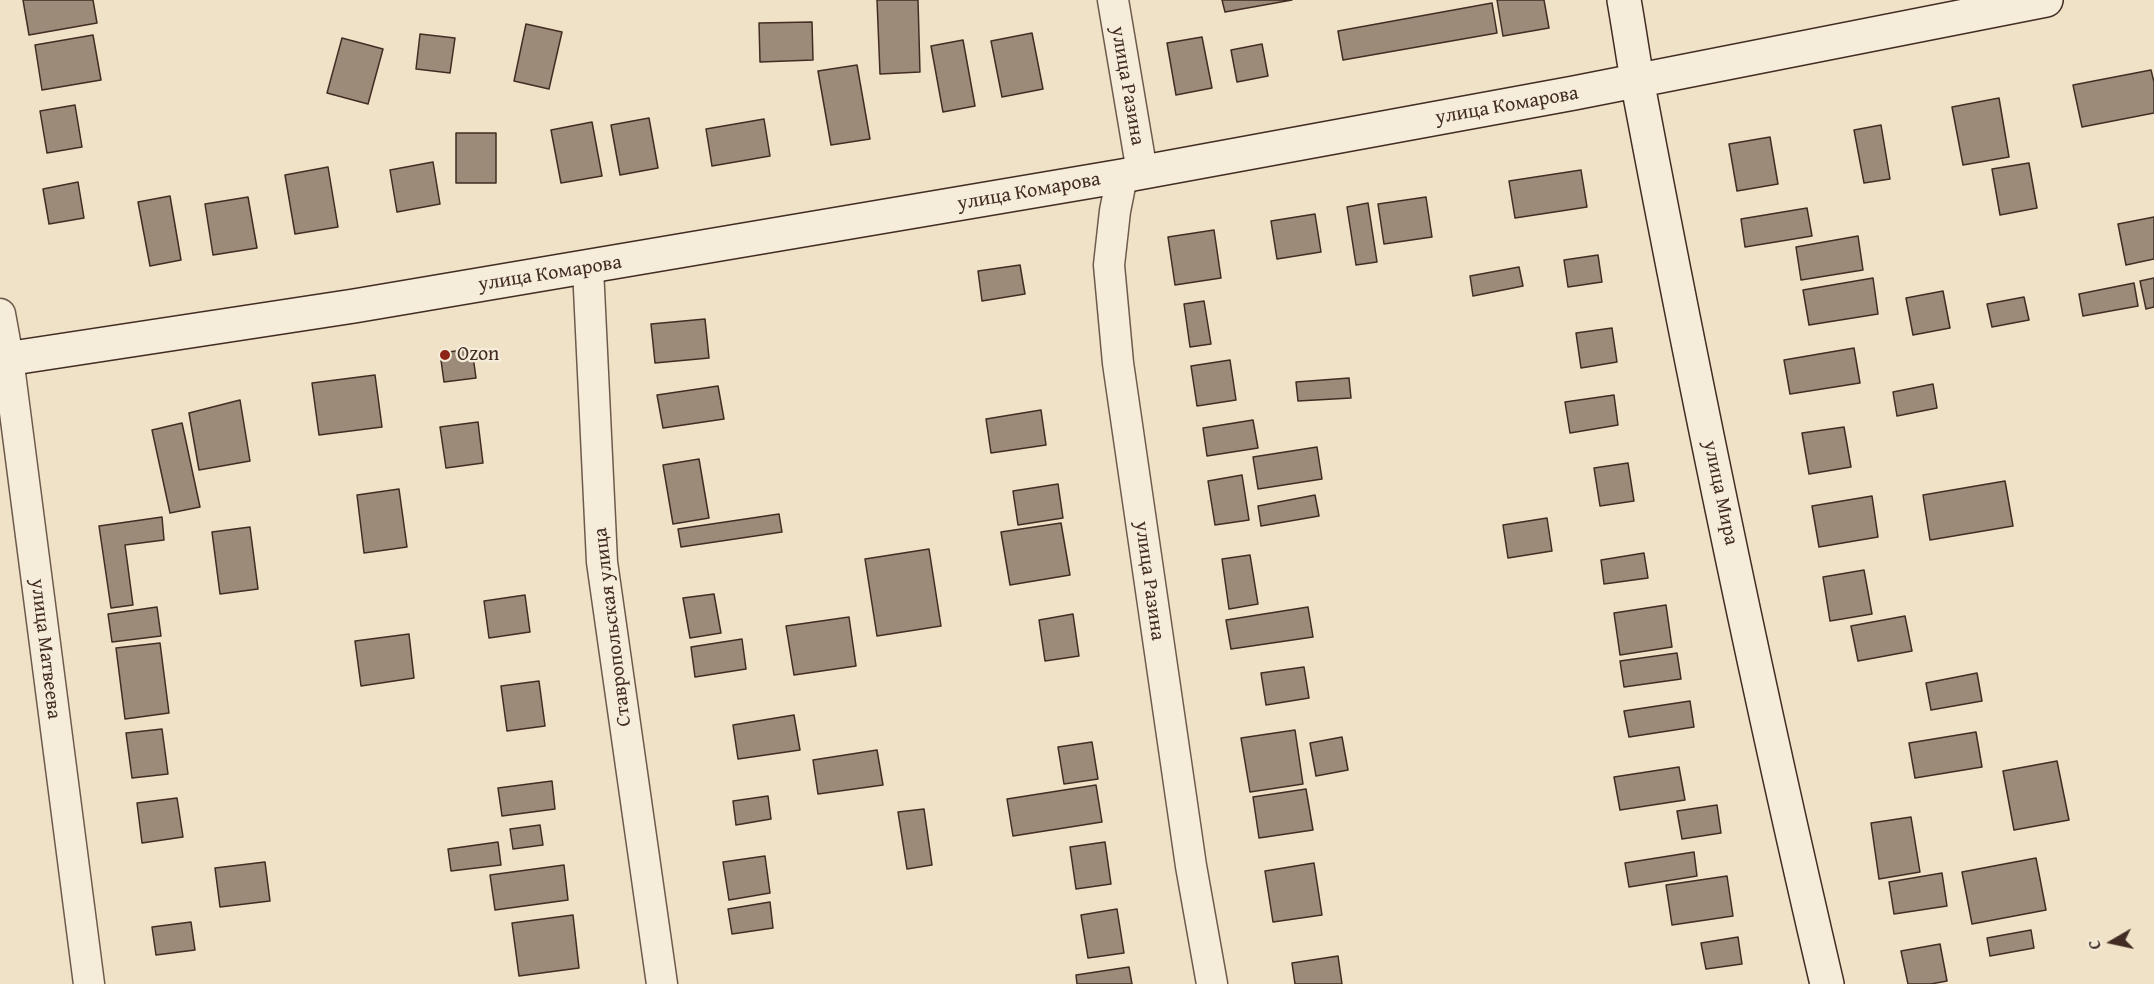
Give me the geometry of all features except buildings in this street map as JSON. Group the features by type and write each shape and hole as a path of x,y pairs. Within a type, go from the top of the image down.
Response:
{"main road":[{"name":"улица Мира","path":"1624,0 1637,81 1776,767 1827,984"},
{"name":"улица Комарова","path":"4,359 588,268 1132,174 1637,81 2046,0"}],"street":[{"name":"улица Разина","path":"1113,0 1132,174 1115,211 1109,265 1118,363 1191,866 1212,984"},
{"name":"Ставропольская улица","path":"588,268 602,562 662,984"},
{"name":"улица Матвеева","path":"0,314 10,450 89,984"}],"place":[{"name":"Ozon","path":"445,355"}]}
